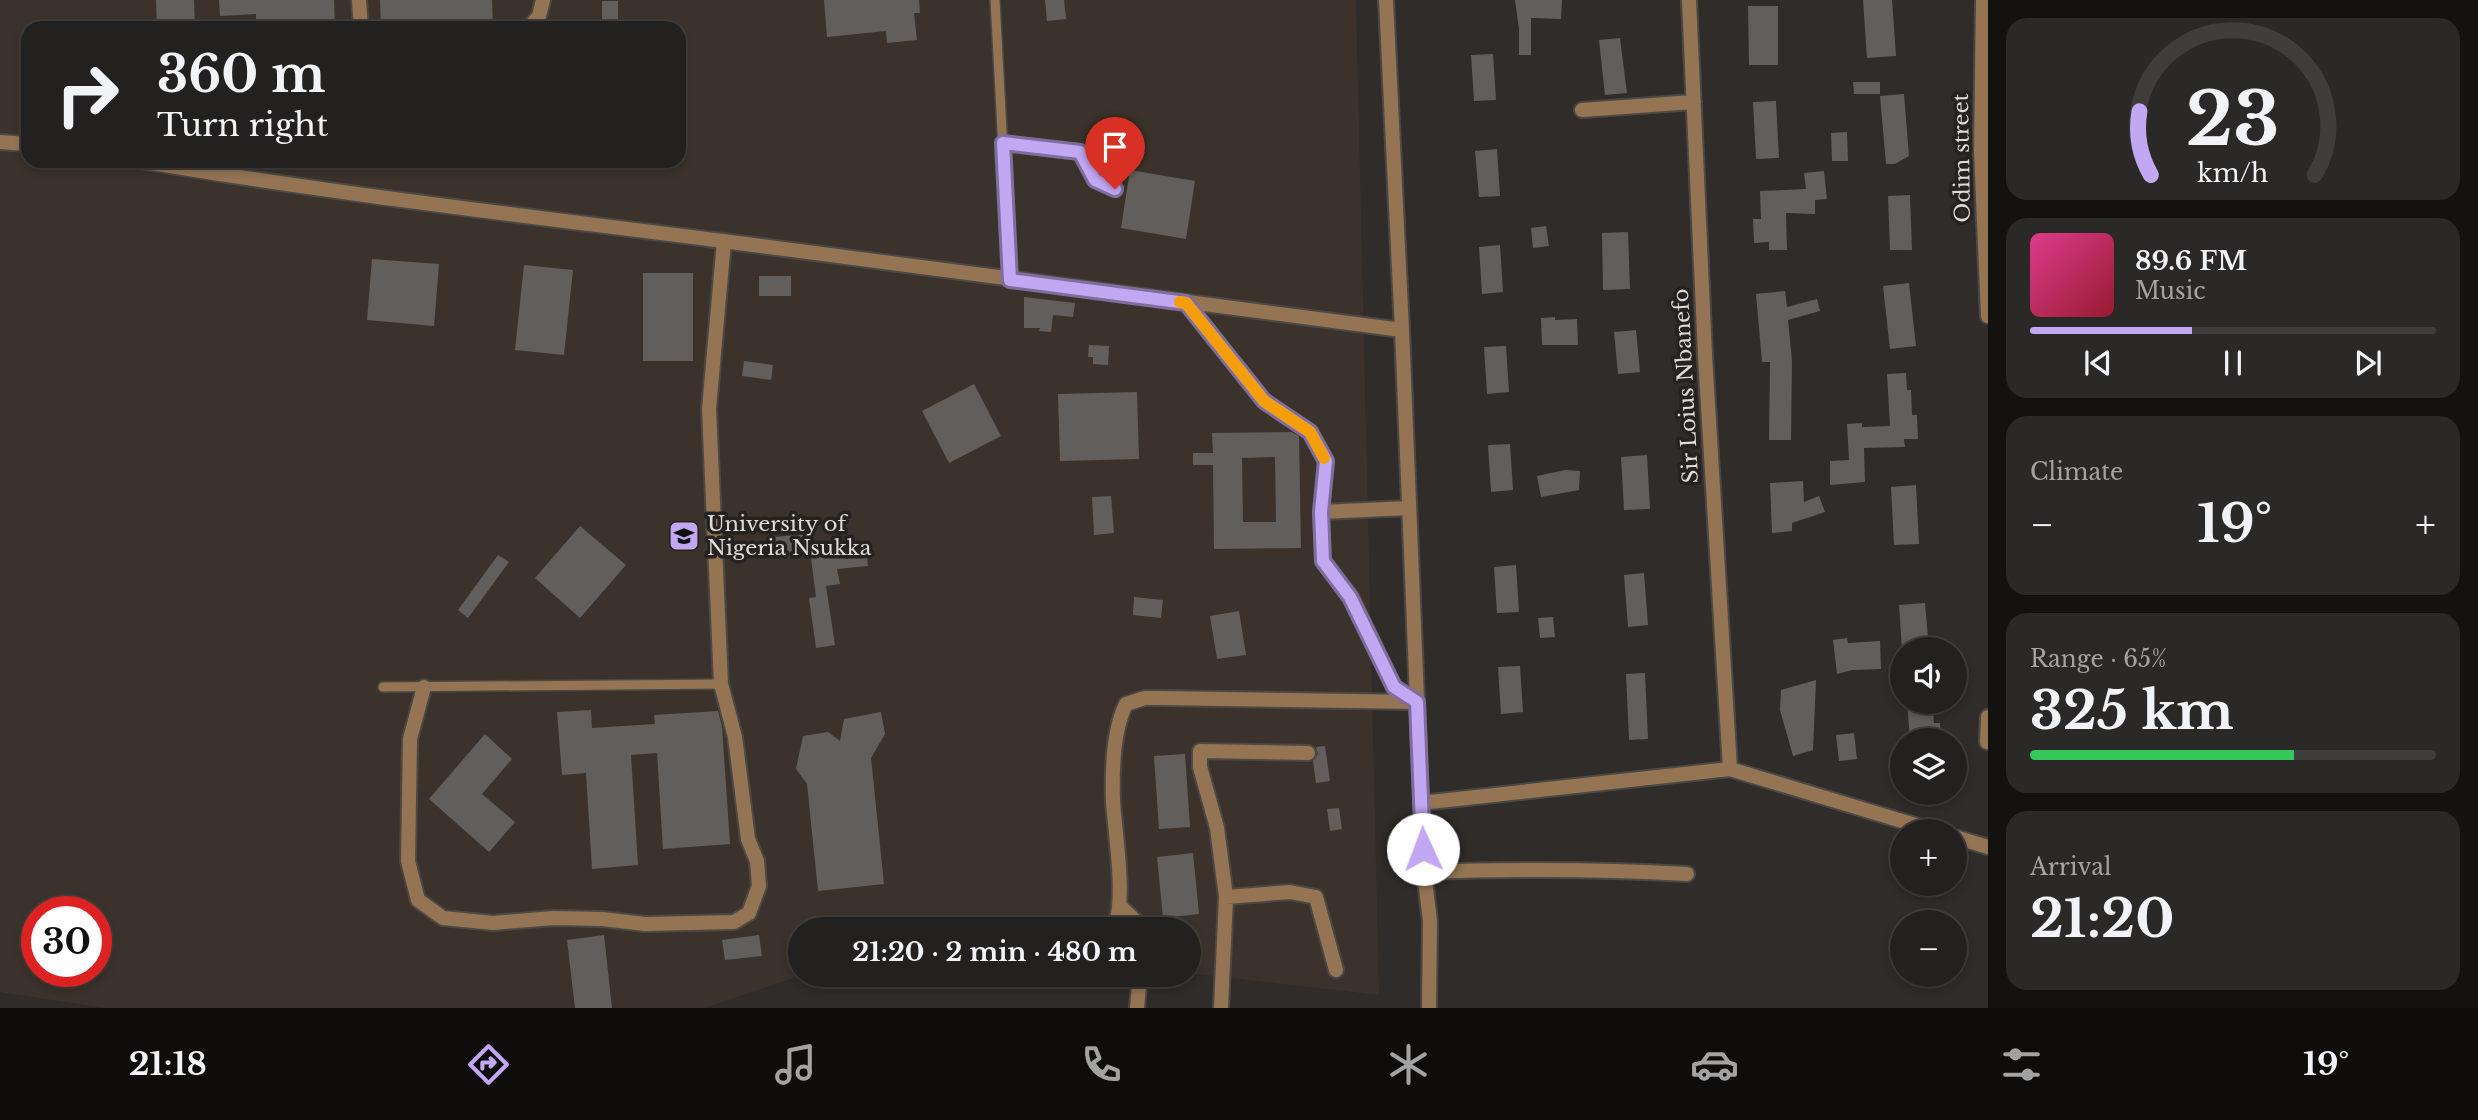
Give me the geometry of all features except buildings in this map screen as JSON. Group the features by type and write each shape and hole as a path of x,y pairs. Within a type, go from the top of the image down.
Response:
{"street":[{"path":"359,0 360,21"},
{"path":"535,21 543,0"},
{"path":"1386,0 1424,872 1430,921 1429,1008"},
{"name":"Sir Loius Nbanefo","path":"1689,0 1706,369 1730,769"},
{"name":"Odim street","path":"1983,0 1981,150 1988,316"},
{"path":"1582,110 1694,102"},
{"path":"0,142 21,144"},
{"path":"1003,143 1080,152 1095,180 1115,189"},
{"path":"182,168 476,212 724,241 1402,330"},
{"path":"424,687 410,739 408,860 418,900 443,918 493,923 553,918 602,919 645,924 734,922 750,913 759,886 757,861 748,839 736,737 721,684 709,409 724,241"},
{"path":"1186,303 1264,401 1310,432 1326,461 1321,512 1323,561 1350,597 1394,687 1417,702"},
{"path":"1321,512 1409,508"},
{"path":"1118,917 1121,907 1113,799 1118,721 1126,704 1145,698 1417,702"},
{"path":"1987,742 1988,717"},
{"path":"1221,1008 1226,897 1217,828 1200,767 1200,751 1308,753"},
{"path":"1421,803 1730,769 1895,819"},
{"path":"1967,841 1988,847"},
{"path":"1424,872 1587,869 1687,874"},
{"path":"1226,897 1290,892 1316,897 1336,970"},
{"path":"1121,907 1132,917"},
{"path":"1138,1008 1139,987"}],"lane":[{"path":"995,0 1010,280"},
{"path":"383,687 721,684"}],"shaded area":[{"name":"University of Nigeria Nsukka","path":"0,0 1356,0 1379,995 1201,974 1201,917 788,917 788,980 704,1008 105,1008 0,992"}],"slow traffic":[{"path":"1180,302 1186,303 1264,401 1310,432 1324,458"}],"place":[{"name":"University of Nigeria Nsukka","path":"684,536"}],"route":[{"path":"1115,189 1095,180 1080,152 1003,143 1010,280 1186,303 1264,401 1310,432 1326,461 1321,512 1323,561 1350,597 1394,687 1417,702 1423,849"}]}
